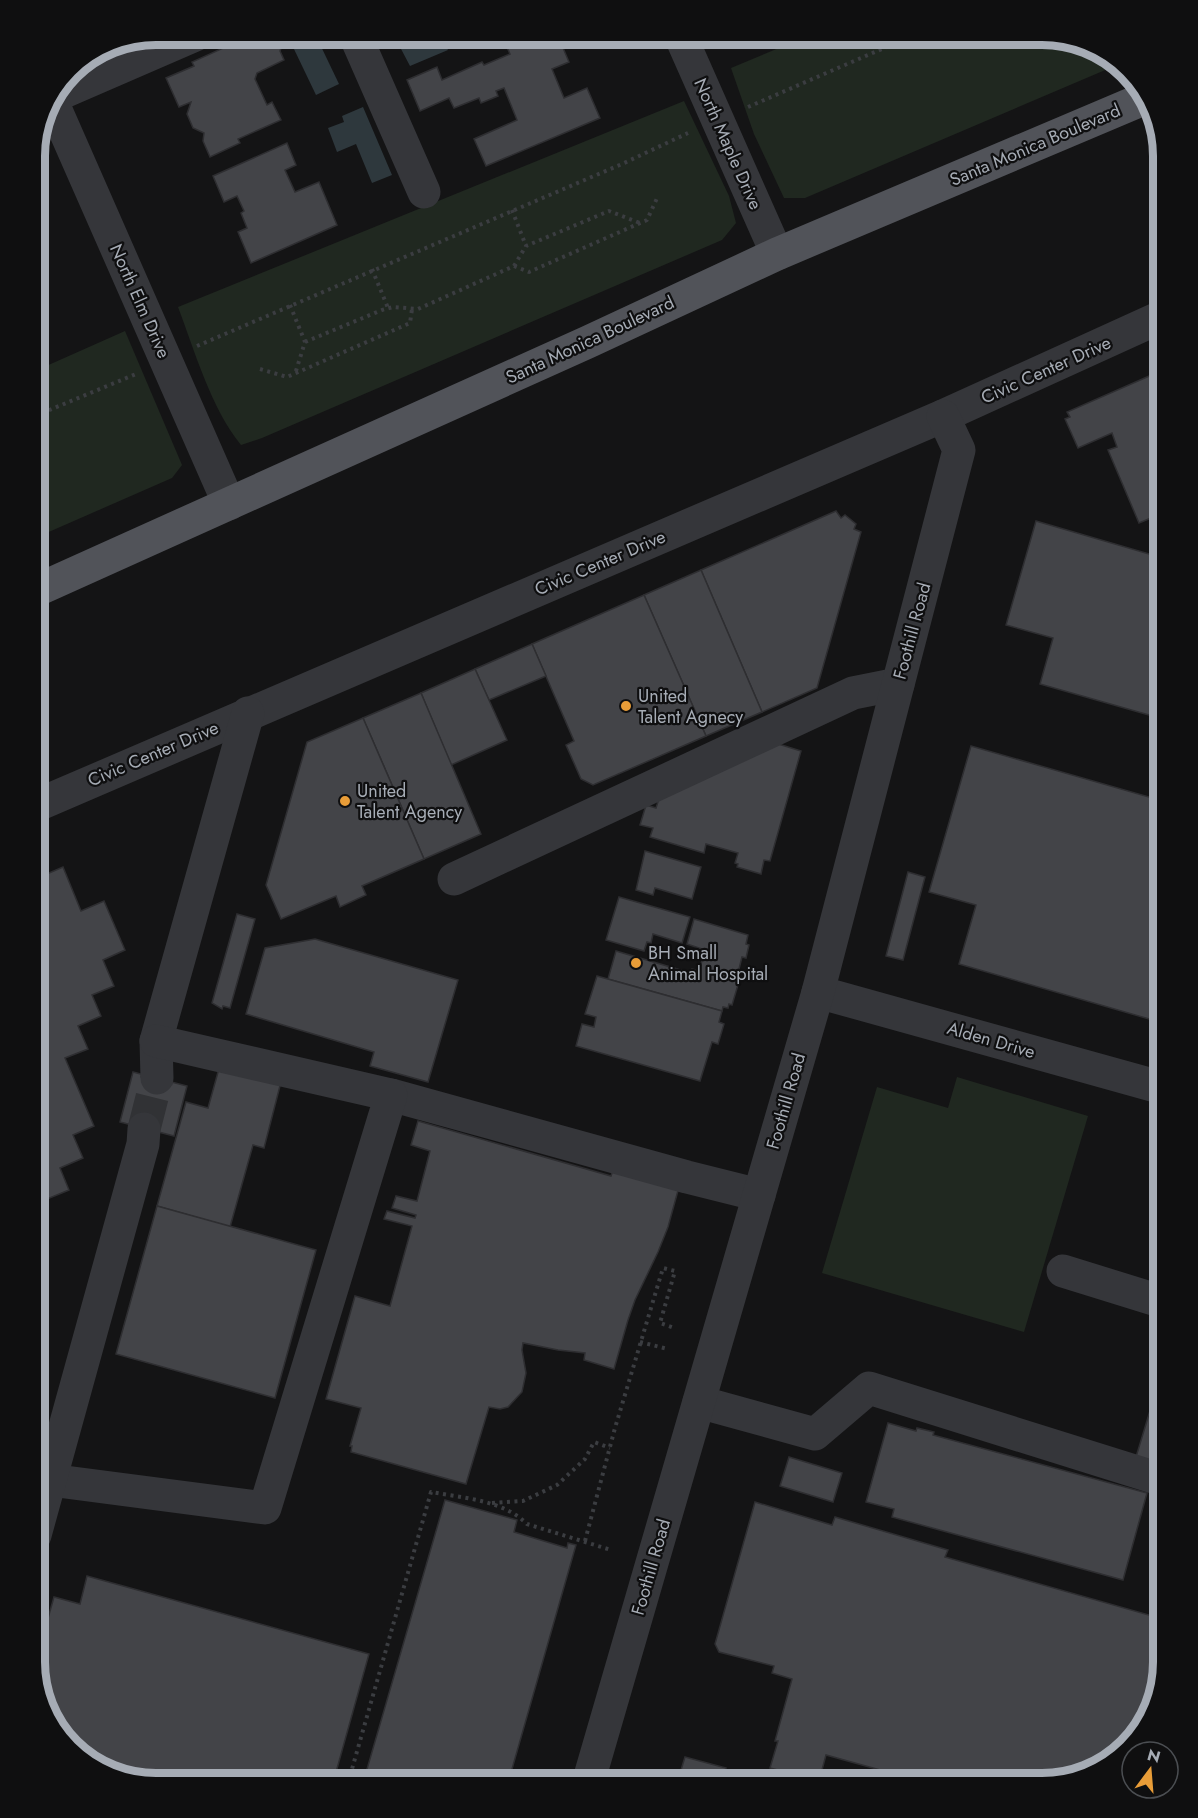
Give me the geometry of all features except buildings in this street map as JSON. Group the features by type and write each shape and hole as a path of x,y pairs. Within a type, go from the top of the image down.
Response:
{"main road":[{"name":"Santa Monica Boulevard","path":"45,587 588,342 777,254 1139,101"}],"street":[{"path":"66,91 170,45"},
{"path":"360,45 424,192"},
{"name":"North Maple Drive","path":"684,45 777,254"},
{"name":"North Elm Drive","path":"56,108 229,504"},
{"name":"Civic Center Drive","path":"45,802 944,416 1153,321"},
{"name":"Foothill Road","path":"591,1773 818,992 959,450 944,416"},
{"path":"454,879 853,693 898,684"},
{"path":"157,1078 156,1041 248,713"},
{"name":"Alden Drive","path":"818,992 1153,1085"},
{"path":"156,1041 391,1095 759,1195"},
{"path":"50,1480 265,1508 391,1095"},
{"path":"45,1497 140,1155 144,1129"},
{"path":"1063,1271 1153,1299"},
{"path":"699,1402 814,1434 869,1388 1153,1477"}],"path":[{"path":"745,108 891,45"},
{"path":"191,348 696,130"},
{"path":"514,266 529,272 647,220 658,196"},
{"path":"512,210 526,246"},
{"path":"305,342 388,308 418,309 514,266 526,246 609,211 640,223"},
{"path":"372,269 388,308"},
{"path":"290,305 305,342 295,374"},
{"path":"260,369 287,377 295,374 410,323 412,309"},
{"path":"45,412 143,371"},
{"path":"585,1542 640,1342 663,1268 675,1271 660,1323 674,1328"},
{"path":"640,1342 668,1349"},
{"path":"489,1503 523,1501 558,1485 585,1459 594,1442 610,1448"},
{"path":"351,1773 431,1492 489,1503 517,1514 527,1524 611,1550"}],"shaded area":[{"path":"320,45 339,84 316,95 293,47"},
{"path":"445,45 448,50 410,66 400,47 394,46"},
{"path":"786,45 1049,45 1085,53 1110,68 805,198 784,198 754,134 731,68"},
{"path":"684,101 729,196 736,223 722,240 241,445 212,397 178,307"},
{"path":"363,107 392,175 372,183 356,144 337,152 328,128 344,122 342,116"},
{"path":"125,331 182,465 172,478 45,534 45,367"},
{"path":"957,1077 1088,1116 1024,1332 822,1273 877,1087 948,1108"}],"tunnel":[{"path":"144,1129 157,1078"}],"place":[{"name":"United Talent Agnecy","path":"626,706"},
{"name":"United Talent Agency","path":"345,801"},
{"name":"BH Small Animal Hospital","path":"636,963"}]}
